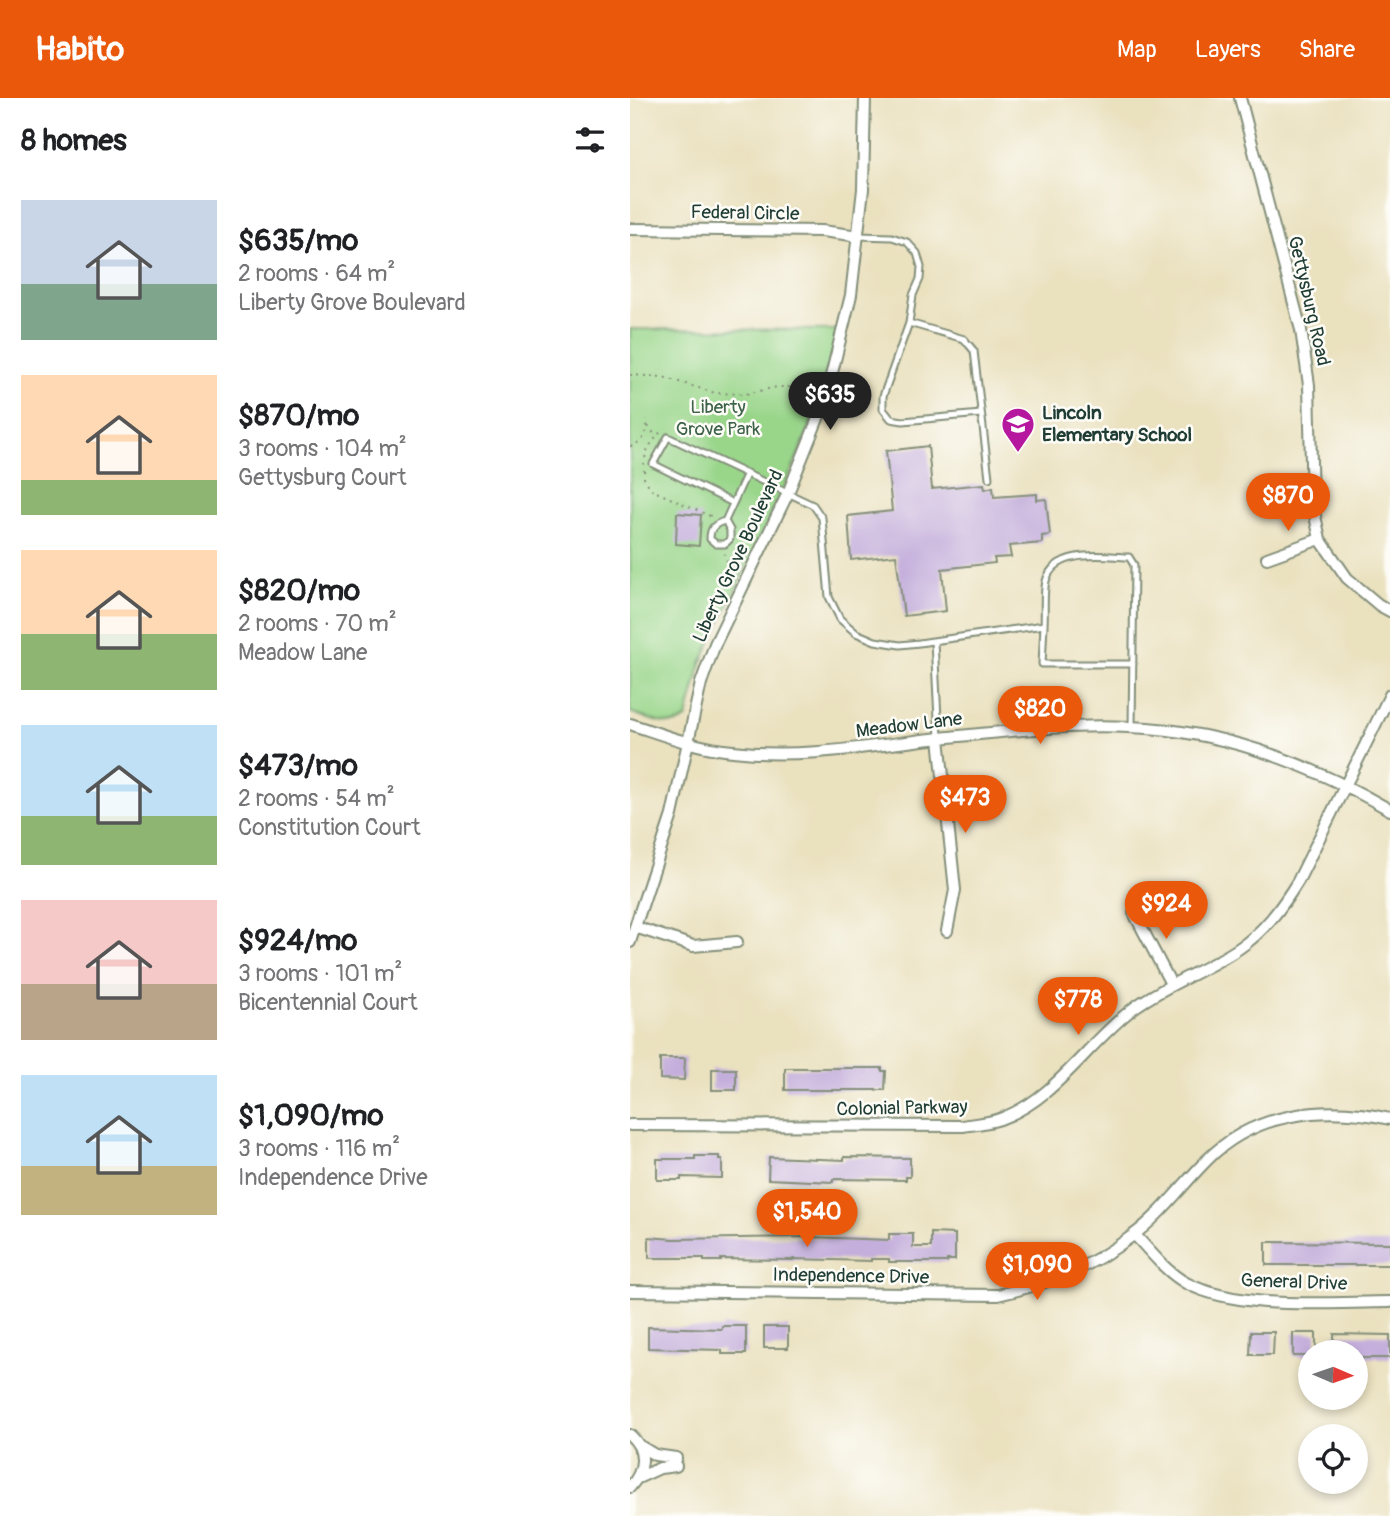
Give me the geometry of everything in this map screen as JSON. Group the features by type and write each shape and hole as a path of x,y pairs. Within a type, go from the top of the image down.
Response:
{"street":[{"name":"Liberty Grove Boulevard","path":"630,942 663,847 701,683 715,645 788,493 827,394 851,295 859,236 865,98"},
{"name":"Gettysburg Road","path":"1240,98 1301,330 1309,385 1312,502 1320,539 1347,578 1378,606 1390,611"},
{"name":"Federal Circle","path":"630,229 821,231 859,236"},
{"path":"1267,558 1320,539"},
{"name":"Colonial Parkway","path":"630,1125 963,1126 999,1119 1026,1106 1052,1088 1115,1022 1171,984 1238,949 1281,908 1298,881 1390,695"},
{"name":"Meadow Lane","path":"630,724 687,743 730,751 778,755 834,752 939,738 1065,728 1132,727 1187,733 1289,760 1346,785 1390,810"},
{"path":"939,738 955,890 947,930"},
{"path":"1134,914 1171,984"},
{"path":"635,927 693,946 737,942"},
{"name":"Independence Drive","path":"630,1291 998,1295 1044,1284 1087,1266 1135,1235 1209,1157 1242,1133 1284,1116 1326,1111 1390,1119"},
{"name":"General Drive","path":"1135,1235 1161,1263 1185,1282 1216,1294 1257,1301 1390,1302"},
{"path":"630,1435 640,1446 655,1455 676,1462 638,1478"},
{"path":"630,1487 638,1478 642,1467 640,1446"}],"lane":[{"path":"859,236 907,242 917,253 921,267 909,323 883,396 883,409 891,419 904,421 981,414"},
{"path":"909,323 964,339 974,351 989,478"},
{"path":"733,503 653,464 668,437 813,505 822,518 829,597 840,619 856,633 875,641 900,645 1044,625"},
{"path":"725,521 730,530 730,539 724,544 716,544 710,539 710,531 715,524 725,521 747,473"},
{"path":"1132,727 1133,664 1134,565 1129,557 1085,555 1067,559 1054,568 1046,580 1042,664 1133,664"},
{"path":"934,641 939,738"}],"path":[{"path":"630,375 663,377 715,393 746,394 790,387 827,394"},
{"path":"630,446 638,444 644,438 647,419"},
{"path":"648,426 657,436"},
{"path":"666,428 648,448 643,471 648,485 652,490 710,516 706,525"},
{"path":"718,552 731,548"},
{"path":"724,552 727,561 737,567"}],"green space":[{"name":"Liberty Grove Park","path":"630,329 839,330 812,421 792,470 701,663 687,717 675,724 630,712"}],"building":[{"path":"928,446 932,489 984,484 985,489 993,487 994,497 1037,494 1037,500 1046,499 1050,535 1042,536 1042,543 1009,546 1011,557 994,558 995,563 942,569 946,611 904,616 896,555 851,560 848,516 892,511 886,451"},
{"path":"677,513 701,515 699,546 676,544"},
{"path":"660,1058 685,1058 684,1080 660,1079"},
{"path":"785,1068 882,1068 882,1071 886,1071 885,1090 785,1090"},
{"path":"712,1069 736,1069 736,1090 712,1090"},
{"path":"695,1156 719,1156 719,1159 722,1159 722,1178 681,1177 681,1180 657,1180 657,1159 695,1159"},
{"path":"769,1157 844,1160 844,1157 910,1158 910,1177 906,1177 906,1180 833,1179 833,1182 768,1179"},
{"path":"931,1233 955,1234 955,1260 704,1261 704,1258 649,1258 649,1237 889,1240 889,1234 913,1234 913,1247 931,1247"},
{"path":"1266,1242 1390,1243 1390,1265 1266,1265"},
{"path":"722,1326 746,1326 746,1354 722,1354 722,1350 648,1348 648,1327 722,1329"},
{"path":"764,1327 788,1327 788,1348 764,1348"},
{"path":"1251,1332 1274,1332 1273,1355 1250,1355"},
{"path":"1293,1333 1316,1333 1316,1340 1298,1340 1298,1356 1293,1356"},
{"path":"1334,1334 1390,1335 1390,1358 1368,1358 1368,1340 1334,1340"}],"place":[{"name":"Lincoln Elementary School","path":"1018,454"}]}
